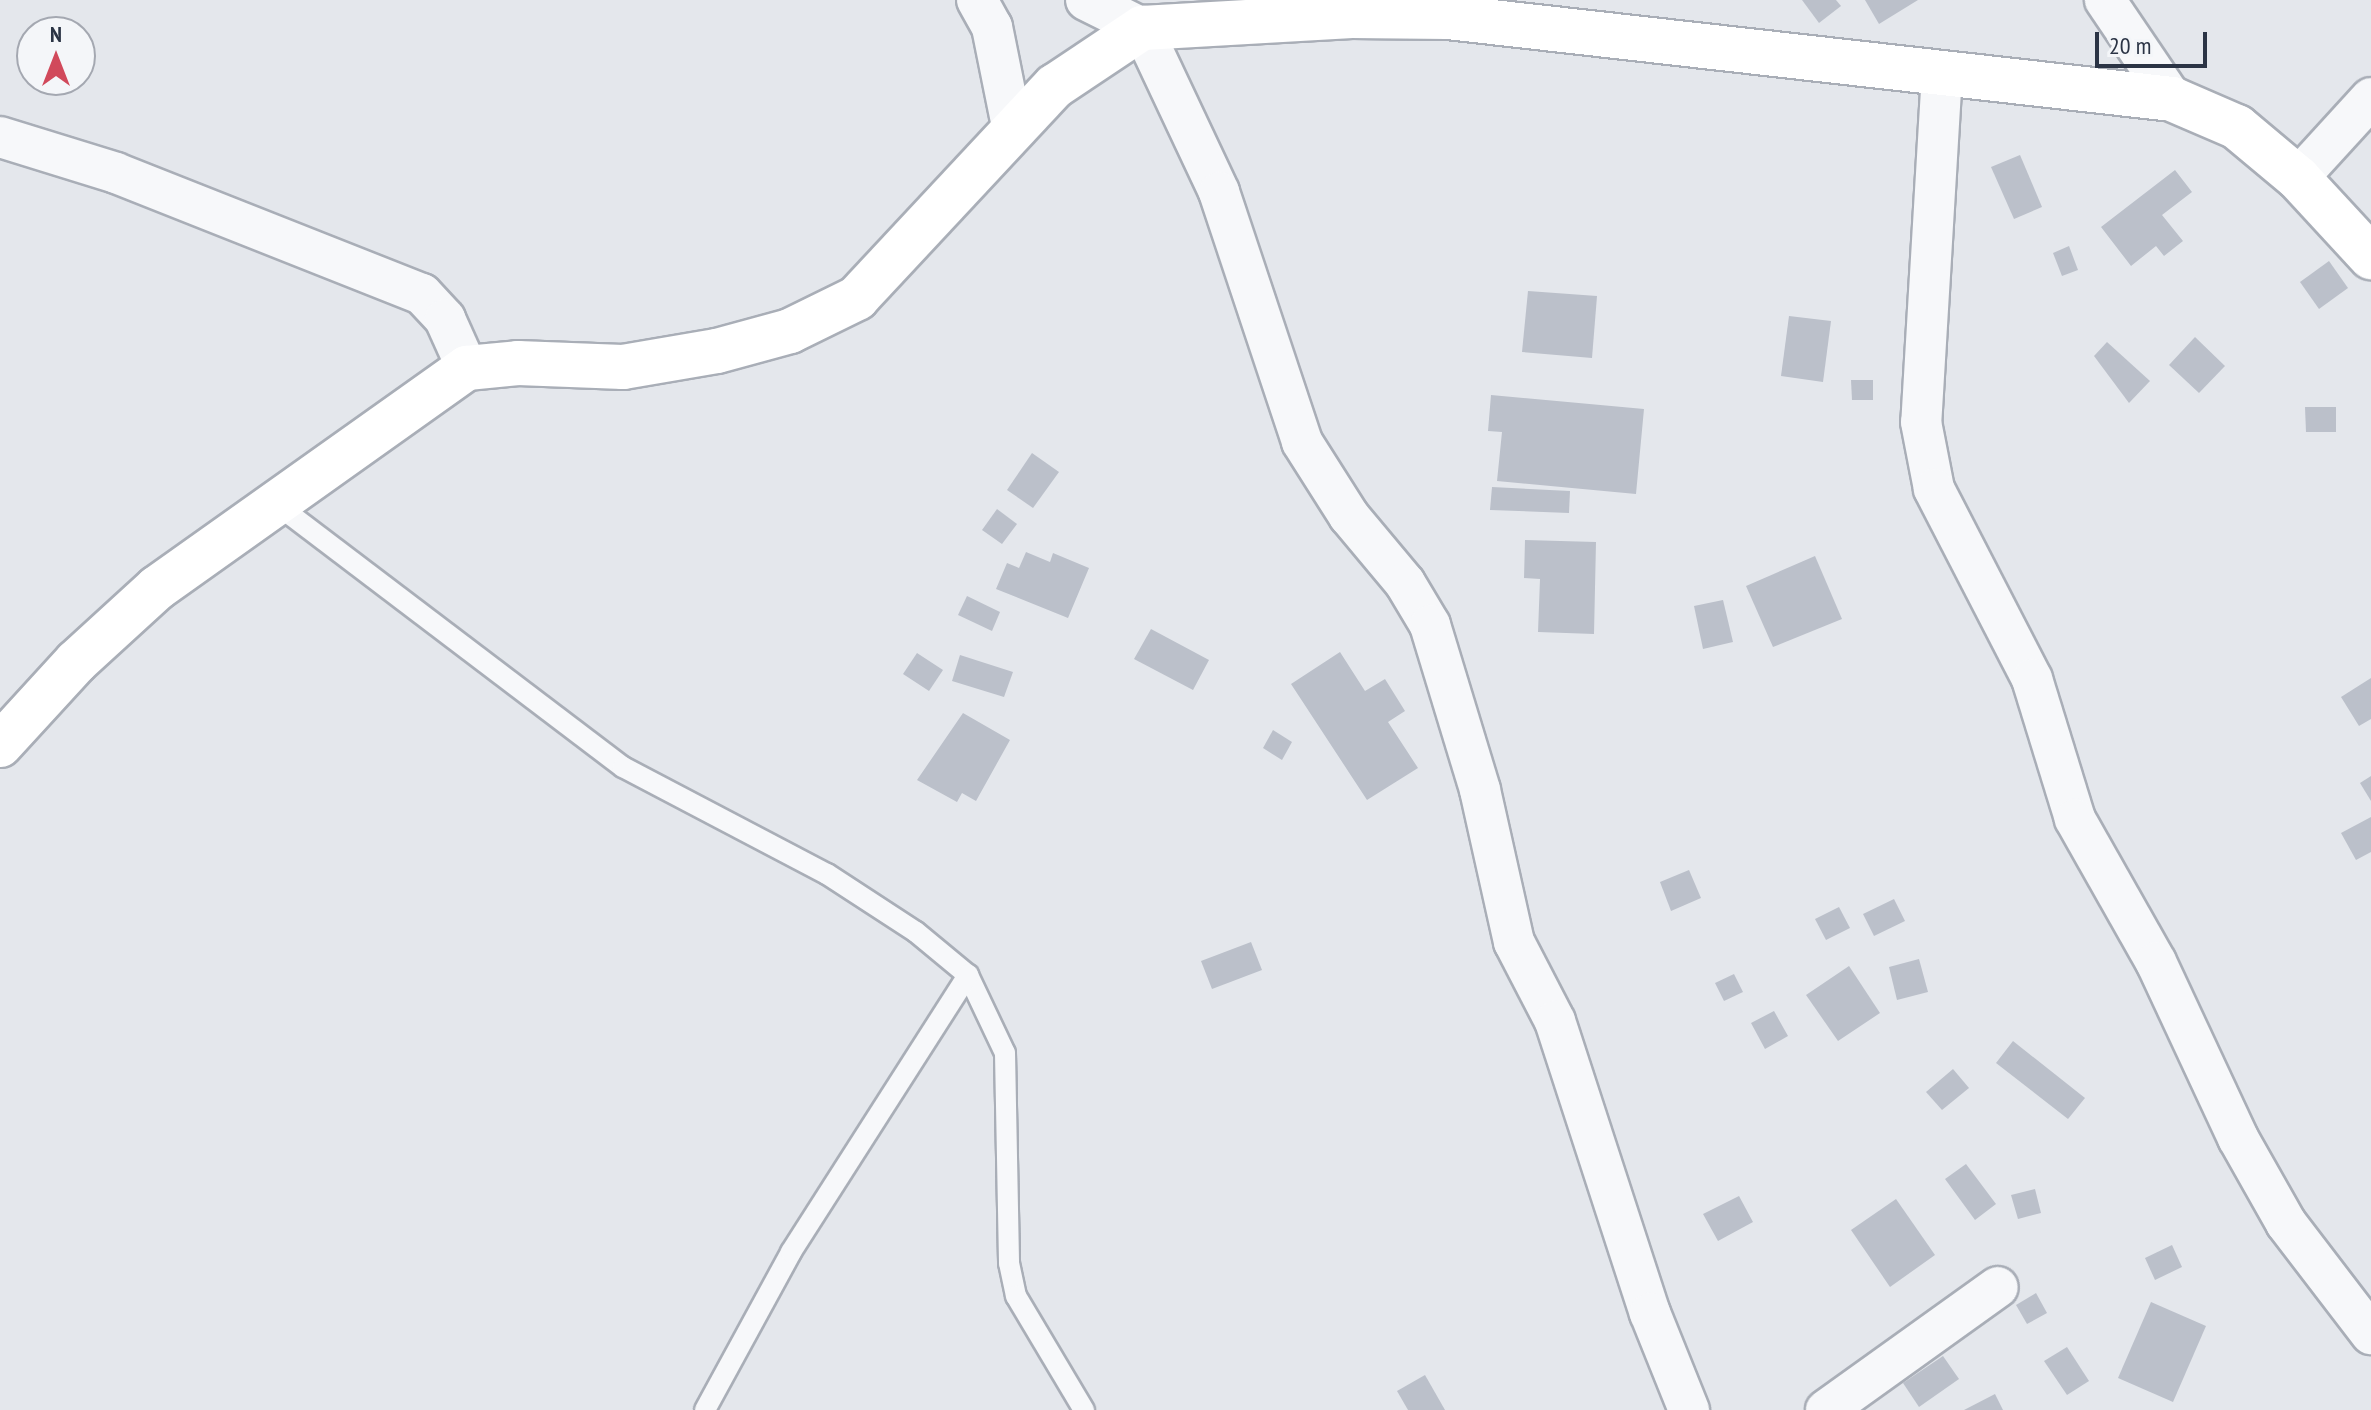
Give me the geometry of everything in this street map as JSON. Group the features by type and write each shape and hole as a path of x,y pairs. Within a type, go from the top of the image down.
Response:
{"street":[{"path":"977,0 992,27 1013,131"},
{"path":"1086,0 1142,28 1352,16 1448,17 2172,99 2237,127 2298,178 2371,257"},
{"path":"2105,0 2172,99"},
{"path":"0,745 76,662 157,588 467,368 518,363 623,367 717,351 790,331 857,298 1055,86 1142,28"},
{"path":"1142,28 1219,192 1302,442 1349,516 1405,583 1430,625 1480,790 1514,942 1555,1021 1650,1313 1689,1410"},
{"path":"1942,73 1921,422 1934,489 2032,679 2075,819 2156,962 2238,1138 2286,1223 2371,1334"},
{"path":"2298,178 2371,98"},
{"path":"0,137 116,173 422,294 445,319 467,368"},
{"path":"1826,1410 1998,1287"}],"lane":[{"path":"275,503 623,767 827,874 916,932 968,975 1005,1053 1009,1263 1016,1296 1084,1410"},
{"path":"705,1410 791,1252 968,975"}],"building":[{"path":"1802,0 1836,0 1841,6 1819,23"},
{"path":"1865,0 1918,0 1879,24"},
{"path":"2020,155 2042,207 2014,219 1991,167"},
{"path":"2175,170 2192,192 2162,215 2183,241 2164,256 2156,246 2131,266 2101,227"},
{"path":"2069,246 2078,270 2062,276 2053,253"},
{"path":"2329,261 2348,288 2319,309 2300,282"},
{"path":"1528,291 1597,296 1592,358 1522,352"},
{"path":"1789,316 1831,321 1823,382 1781,376"},
{"path":"2195,337 2225,366 2199,393 2169,365"},
{"path":"2107,342 2150,381 2129,403 2094,356"},
{"path":"1851,380 1873,380 1873,400 1852,400"},
{"path":"1491,395 1644,409 1636,494 1497,481 1502,432 1488,431"},
{"path":"2305,407 2336,407 2336,432 2306,432"},
{"path":"1032,453 1059,472 1033,508 1007,490"},
{"path":"1492,487 1570,491 1569,513 1490,510"},
{"path":"997,509 1017,524 1002,544 982,530"},
{"path":"1525,540 1596,542 1594,634 1538,632 1540,579 1524,578"},
{"path":"1026,552 1050,562 1053,553 1089,568 1068,618 996,589 1007,563 1019,568"},
{"path":"1815,556 1842,619 1773,647 1746,586"},
{"path":"967,596 1000,612 992,631 958,615"},
{"path":"1723,600 1733,642 1703,649 1694,606"},
{"path":"1151,629 1209,660 1193,690 1134,659"},
{"path":"1340,652 1365,691 1385,679 1405,711 1388,722 1418,768 1367,800 1291,684"},
{"path":"917,653 943,670 929,691 903,674"},
{"path":"960,655 1013,672 1004,697 952,681"},
{"path":"2371,678 2371,719 2359,726 2341,697"},
{"path":"963,713 1010,740 976,801 962,793 957,802 917,780"},
{"path":"1273,730 1292,742 1282,760 1263,748"},
{"path":"2371,776 2371,801 2360,783"},
{"path":"2371,817 2371,852 2356,860 2341,833"},
{"path":"1689,870 1701,898 1671,911 1660,882"},
{"path":"1894,899 1905,921 1874,936 1863,914"},
{"path":"1839,907 1850,928 1826,940 1815,919"},
{"path":"1251,942 1262,970 1212,989 1201,961"},
{"path":"1919,959 1928,992 1897,1000 1889,967"},
{"path":"1849,966 1880,1013 1838,1041 1806,995"},
{"path":"1734,974 1743,992 1724,1001 1715,983"},
{"path":"1774,1011 1788,1036 1765,1049 1751,1023"},
{"path":"2013,1041 2085,1098 2068,1119 1996,1063"},
{"path":"1953,1069 1969,1088 1942,1110 1926,1092"},
{"path":"1966,1164 1996,1204 1975,1220 1945,1179"},
{"path":"2035,1189 2041,1213 2018,1219 2011,1195"},
{"path":"1739,1196 1753,1222 1718,1241 1703,1214"},
{"path":"1896,1199 1935,1255 1890,1287 1851,1230"},
{"path":"2172,1245 2182,1267 2155,1280 2145,1258"},
{"path":"2036,1293 2047,1313 2027,1324 2016,1305"},
{"path":"2151,1302 2206,1326 2173,1402 2118,1378"},
{"path":"2067,1347 2089,1381 2067,1395 2044,1361"},
{"path":"1943,1356 1959,1379 1919,1407 1903,1383"},
{"path":"1425,1375 1445,1410 1408,1410 1397,1391"},
{"path":"1995,1394 2003,1410 1964,1410"}]}
